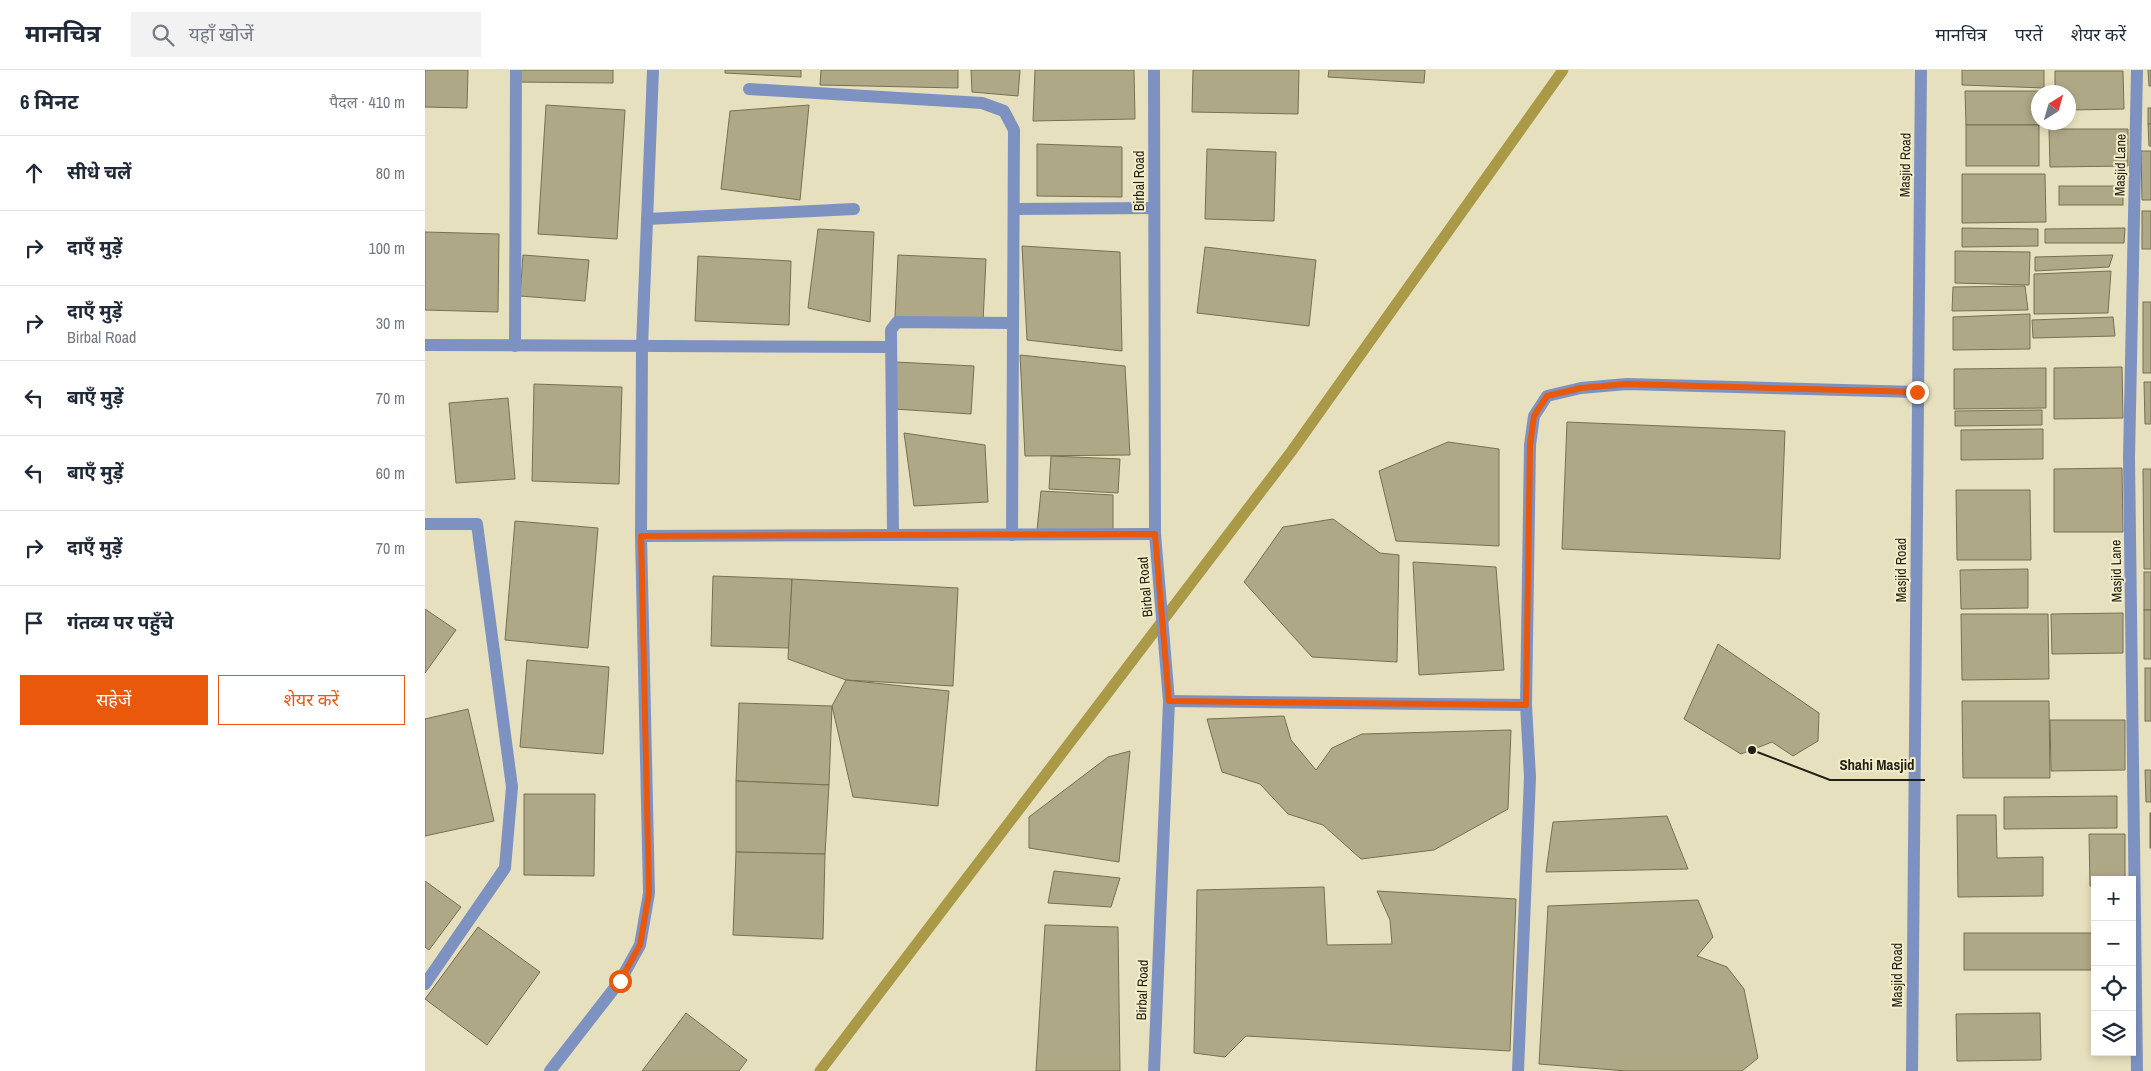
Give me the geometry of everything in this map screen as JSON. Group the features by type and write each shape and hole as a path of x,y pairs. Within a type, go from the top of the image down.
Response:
{"street":[{"path":"515,346 516,70"},
{"path":"550,1071 624,974 640,945 649,893 641,536 642,347 653,70"},
{"name":"Birbal Road","path":"1154,70 1155,534 1169,701 1154,1071"},
{"name":"Masjid Road","path":"1912,1071 1921,70"},
{"name":"Masjid Lane","path":"2137,70 2129,458 2137,1071"},
{"path":"749,89 981,103 1005,111 1014,130 1012,535"},
{"path":"1014,209 1154,208"},
{"path":"647,219 855,209"},
{"path":"893,535 891,330 897,322 1013,323"},
{"path":"425,345 891,347"},
{"path":"1518,1071 1529,777 1526,705 1530,445 1534,416 1547,396 1581,388 1627,384 1917,392"},
{"path":"425,524 477,524 512,787 505,868 427,975"},
{"path":"641,536 1155,534"},
{"path":"1169,701 1526,705"}],"building":[{"path":"425,70 468,70 467,108 425,107"},
{"path":"517,70 613,70 613,83 517,82"},
{"path":"725,70 801,70 801,77 725,73"},
{"path":"821,70 958,70 958,88 820,85"},
{"path":"971,70 1020,70 1018,96 972,92"},
{"path":"1035,70 1134,70 1135,119 1033,121"},
{"path":"1193,70 1299,70 1298,114 1192,112"},
{"path":"1329,70 1425,70 1424,83 1328,77"},
{"path":"1962,70 2044,70 2044,85 2031,85 2031,88 1962,85"},
{"path":"2148,70 2151,70 2151,86 2149,86"},
{"path":"2055,71 2123,71 2124,109 2076,110 2076,85 2055,85"},
{"path":"1965,91 2031,91 2031,125 1966,125"},
{"path":"546,105 625,110 617,239 538,234"},
{"path":"809,105 800,200 721,189 730,111"},
{"path":"2148,108 2151,108 2151,124 2148,124"},
{"path":"2148,124 2151,124 2151,146 2149,146"},
{"path":"1966,125 2031,125 2031,130 2039,130 2039,166 1966,166"},
{"path":"2128,129 2128,166 2050,167 2049,130"},
{"path":"1037,144 1122,147 1122,197 1037,196"},
{"path":"1207,149 1276,152 1274,221 1205,219"},
{"path":"2141,151 2151,151 2151,200 2142,200"},
{"path":"1962,174 2045,174 2046,222 1962,223"},
{"path":"2059,186 2123,186 2123,205 2059,205"},
{"path":"2142,211 2151,211 2151,249 2142,249"},
{"path":"1962,228 2038,229 2038,246 1962,247"},
{"path":"2125,228 2124,243 2045,243 2045,229"},
{"path":"818,229 874,232 870,322 808,308"},
{"path":"425,232 499,234 498,312 425,310"},
{"path":"1022,246 1120,252 1122,351 1027,340"},
{"path":"1205,247 1316,260 1309,326 1197,313"},
{"path":"1955,251 2030,252 2029,285 1955,283"},
{"path":"523,255 589,260 585,301 520,296"},
{"path":"898,255 986,259 983,322 895,317"},
{"path":"2113,255 2109,267 2035,271 2035,257"},
{"path":"698,256 791,261 789,325 695,321"},
{"path":"2111,271 2108,313 2034,314 2034,274"},
{"path":"2025,286 2028,310 1952,311 1953,287"},
{"path":"2143,302 2151,302 2151,373 2143,373"},
{"path":"2030,314 2030,349 1953,350 1953,317"},
{"path":"2113,317 2115,336 2033,338 2032,320"},
{"path":"1020,355 1125,366 1130,455 1025,456"},
{"path":"896,362 974,366 971,414 894,409"},
{"path":"2122,367 2123,418 2054,419 2054,368"},
{"path":"2046,368 2046,408 1954,409 1954,369"},
{"path":"2144,382 2151,382 2151,424 2145,424"},
{"path":"534,384 622,387 619,484 532,481"},
{"path":"508,398 515,479 456,483 449,403"},
{"path":"2042,410 2042,425 1955,426 1955,411"},
{"path":"1567,422 1785,431 1780,559 1562,549"},
{"path":"2043,429 2043,459 1961,460 1961,430"},
{"path":"904,433 985,445 988,502 914,506"},
{"path":"1448,442 1499,449 1499,546 1396,541 1379,471"},
{"path":"1051,456 1120,459 1118,493 1049,489"},
{"path":"2122,468 2123,532 2054,532 2054,469"},
{"path":"2143,469 2151,469 2151,569 2144,569"},
{"path":"1956,490 2030,490 2031,560 1957,560"},
{"path":"1041,491 1113,495 1113,534 1037,530"},
{"path":"1333,519 1380,553 1399,555 1397,662 1312,657 1244,582 1283,527"},
{"path":"515,521 598,528 588,648 505,640"},
{"path":"1413,562 1496,567 1504,670 1419,675"},
{"path":"2028,569 2028,608 1961,609 1960,570"},
{"path":"2144,572 2151,572 2151,610 2144,610"},
{"path":"713,576 792,579 789,648 711,646"},
{"path":"792,579 958,588 953,686 846,680 788,659"},
{"path":"425,609 456,630 425,673"},
{"path":"2144,610 2151,610 2151,659 2144,659"},
{"path":"2123,613 2123,653 2052,654 2051,614"},
{"path":"1961,614 2048,614 2049,679 1962,680"},
{"path":"1718,644 1819,713 1818,741 1793,756 1772,742 1741,754 1684,719"},
{"path":"527,660 609,667 603,754 520,747"},
{"path":"2145,668 2151,668 2151,721 2145,721"},
{"path":"846,680 949,691 938,806 853,797 832,706"},
{"path":"1962,701 2049,701 2050,778 1963,778"},
{"path":"739,703 832,706 829,785 736,781"},
{"path":"468,709 494,821 425,836 425,719"},
{"path":"1284,716 1291,740 1316,770 1332,748 1362,734 1511,730 1508,809 1434,850 1361,859 1323,825 1288,814 1260,784 1222,772 1207,719"},
{"path":"2050,720 2125,720 2125,770 2051,771"},
{"path":"1130,751 1119,862 1029,848 1029,817 1108,757"},
{"path":"2145,770 2151,770 2151,802 2146,802"},
{"path":"736,781 829,785 825,854 736,852"},
{"path":"524,794 595,794 594,876 524,875"},
{"path":"2117,796 2117,828 2004,829 2004,797"},
{"path":"2151,813 2151,848 2150,848"},
{"path":"1957,815 1996,815 1997,858 2043,857 2043,896 1958,897"},
{"path":"1667,816 1688,869 1546,872 1553,822"},
{"path":"2089,834 2125,834 2125,876 2091,876 2090,886"},
{"path":"736,852 825,854 823,939 733,935"},
{"path":"1054,871 1120,878 1111,907 1048,903"},
{"path":"425,881 461,907 429,950 425,947"},
{"path":"1324,887 1327,945 1392,944 1390,920 1377,891 1516,899 1510,1051 1246,1036 1225,1057 1194,1053 1197,890"},
{"path":"1698,900 1713,937 1697,956 1727,967 1744,989 1758,1058 1742,1071 1627,1071 1539,1064 1548,906"},
{"path":"1045,925 1118,927 1120,1071 1036,1071"},
{"path":"478,927 540,972 487,1045 425,999"},
{"path":"1964,933 2091,933 2091,970 1964,970"},
{"path":"686,1013 747,1060 739,1071 642,1071"},
{"path":"2040,1013 2041,1060 1957,1061 1956,1014"}],"waterway":[{"path":"820,1071 1291,452 1563,70"}],"place":[{"name":"Shahi Masjid","path":"1752,750"}],"route":[{"path":"620,981 640,945 649,893 641,536 1155,534 1169,701 1526,705 1530,445 1534,416 1547,396 1581,388 1627,384 1917,392"}]}
